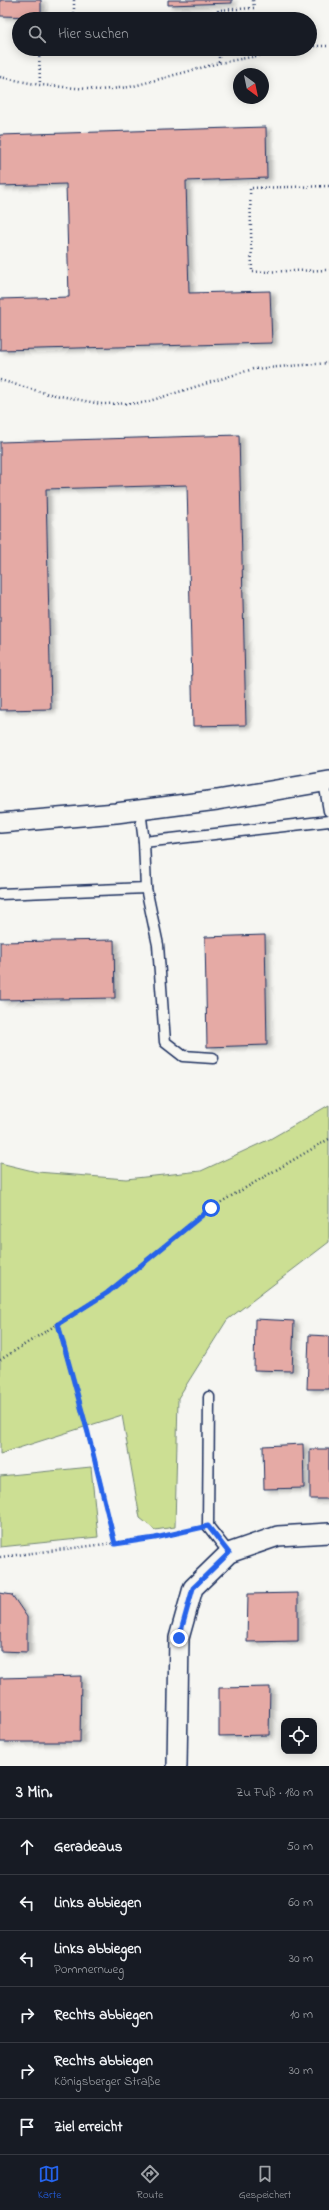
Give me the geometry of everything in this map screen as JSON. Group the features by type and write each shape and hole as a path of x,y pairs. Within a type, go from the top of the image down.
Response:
{"street":[{"path":"0,822 140,810 217,800 326,781"},
{"path":"177,1766 179,1638 193,1588 229,1553 278,1536 329,1533"}],"lane":[{"path":"326,781 329,811"},
{"path":"140,810 144,842 146,888 158,945 165,1042 183,1056 213,1058"},
{"path":"144,842 329,821"},
{"path":"0,894 146,888"},
{"path":"209,1397 208,1526 229,1553"}],"path":[{"path":"74,0 74,12"},
{"path":"218,12 218,10 254,8 253,0"},
{"path":"317,46 329,46"},
{"path":"39,56 40,84"},
{"path":"219,56 219,63"},
{"path":"0,76 40,84 100,90 130,87 219,63 257,56"},
{"path":"329,186 250,188 252,272 329,270"},
{"path":"0,380 45,393 101,404 143,403 253,369 329,363"},
{"path":"0,1360 107,1293 211,1208 329,1139"},
{"path":"58,1324 88,1433 115,1544"},
{"path":"0,1557 115,1544 155,1538 208,1526"}],"green space":[{"path":"329,1105 329,1242 227,1320 178,1398 175,1527 155,1530 140,1518 122,1415 0,1454 0,1163 37,1172 126,1179 201,1171 270,1139"},
{"path":"91,1467 98,1537 0,1547 0,1476"}],"building":[{"path":"0,0 41,0 41,12 12,12 12,16 0,16"},
{"path":"168,0 232,0 232,3 168,5"},
{"path":"266,127 267,178 186,181 189,293 270,291 272,343 0,350 0,299 69,297 66,184 0,186 0,135"},
{"path":"239,435 246,725 193,726 187,485 46,489 51,709 0,710 0,442"},
{"path":"265,935 267,1045 207,1047 205,937"},
{"path":"114,940 115,998 0,1000 0,942"},
{"path":"255,1319 294,1321 292,1371 254,1370"},
{"path":"309,1335 329,1336 329,1389 307,1389"},
{"path":"303,1444 304,1488 264,1489 263,1446"},
{"path":"310,1449 329,1449 329,1499 310,1499"},
{"path":"0,1593 12,1595 27,1617 27,1652 0,1651"},
{"path":"298,1593 298,1641 247,1642 248,1594"},
{"path":"81,1676 80,1742 0,1742 0,1678"},
{"path":"270,1687 269,1735 219,1736 219,1688"}],"route":[{"path":"179,1638 193,1588 229,1553 208,1526 155,1538 115,1544 88,1433 58,1324 107,1293 211,1208"}]}
